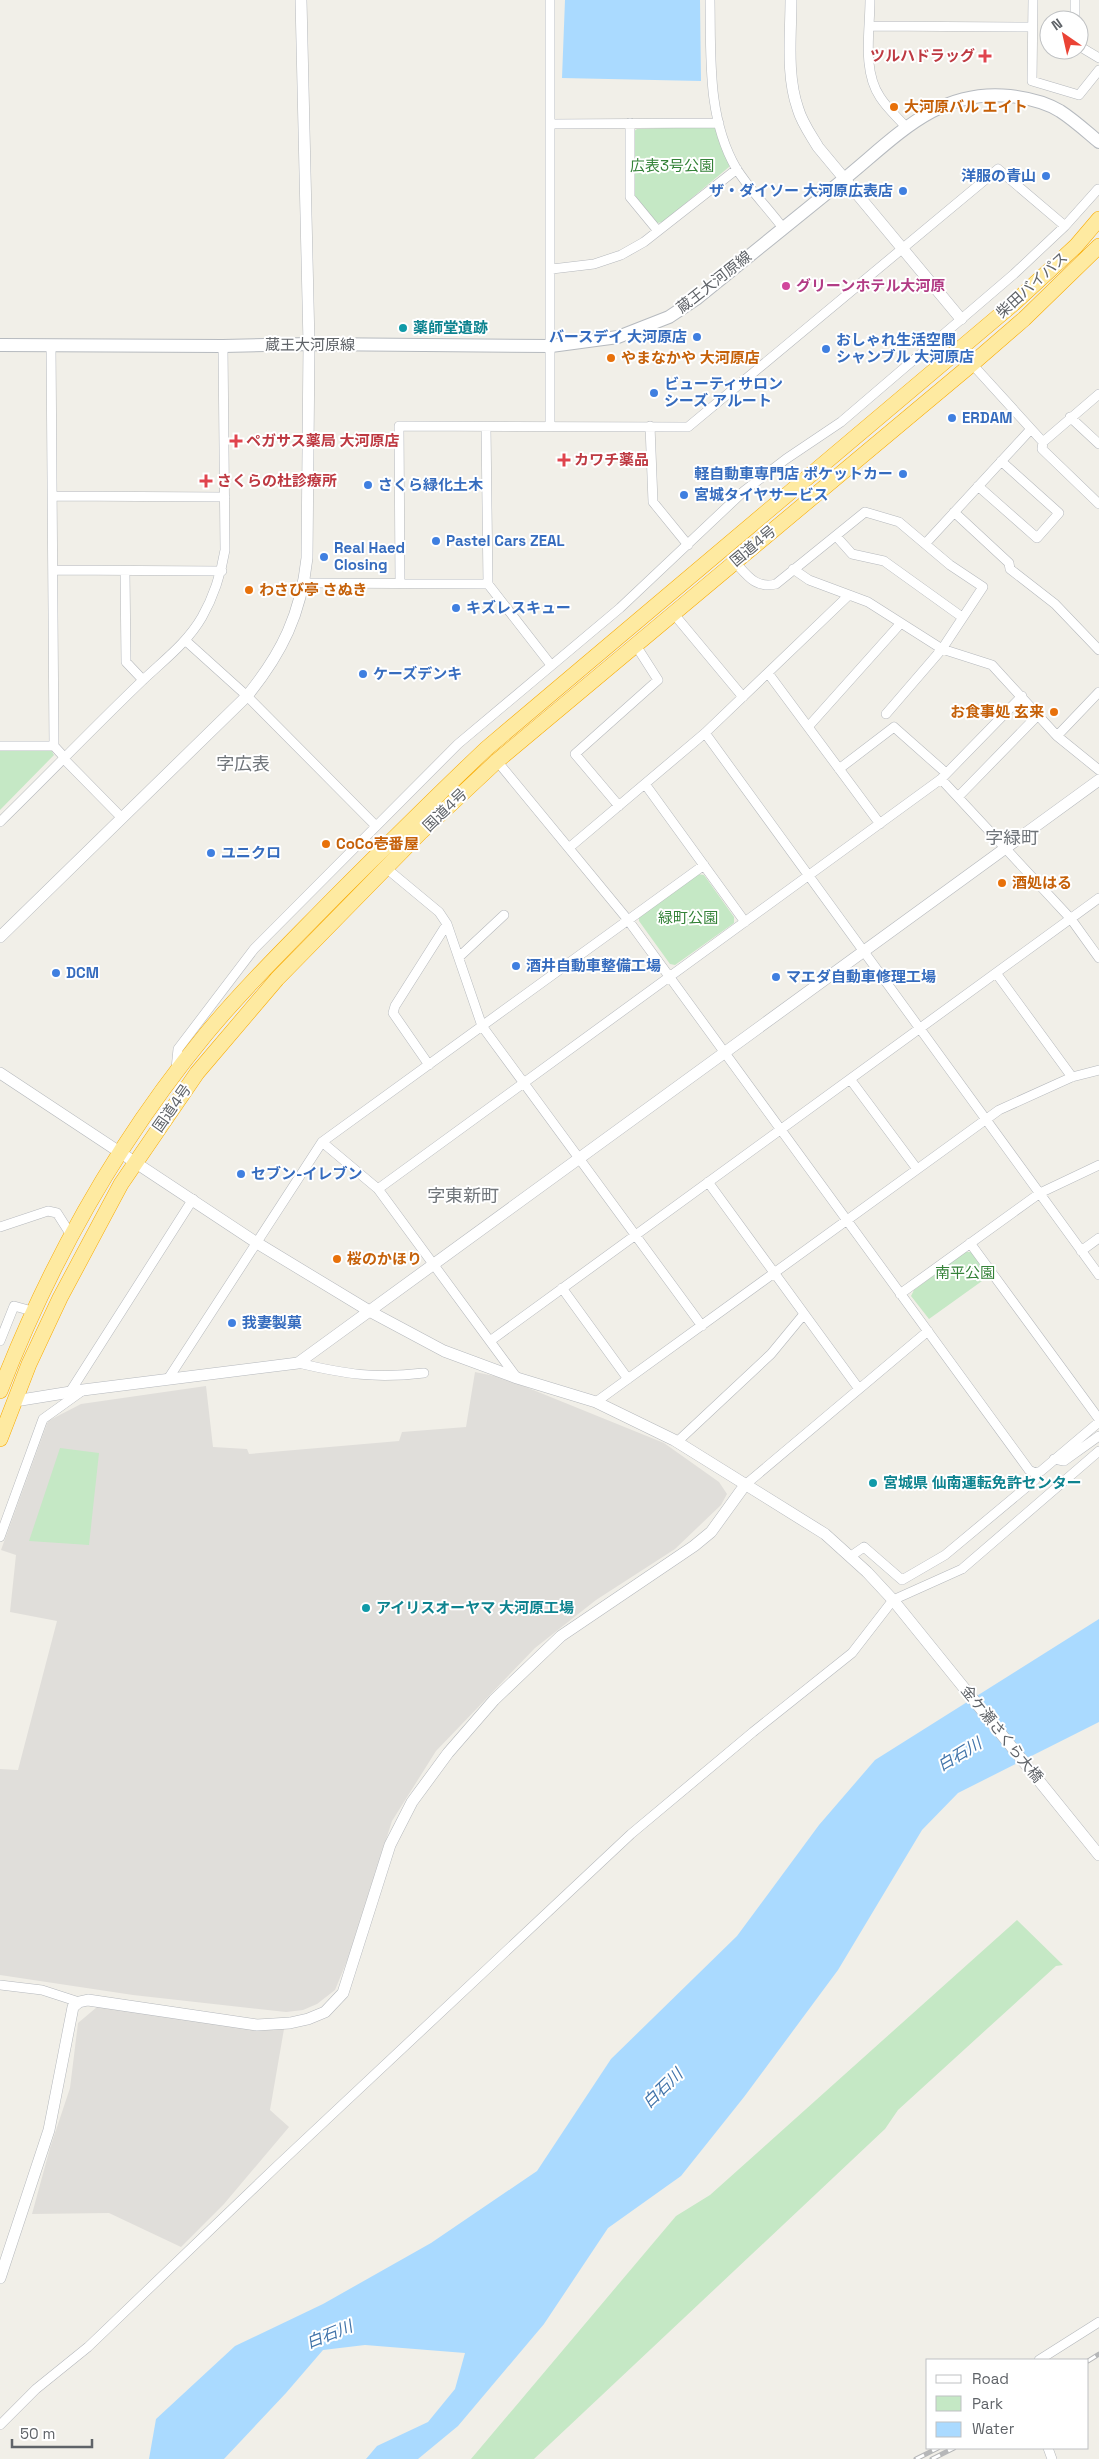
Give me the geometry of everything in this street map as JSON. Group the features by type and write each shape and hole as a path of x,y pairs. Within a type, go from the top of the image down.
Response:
{"highway":[{"name":"柴田バイパス","path":"961,348 1076,246 1099,220"},
{"name":"柴田バイパス","path":"972,364 1024,320 1099,246"},
{"name":"国道4号","path":"0,1391 32,1311 71,1235 120,1153 176,1072 237,998 430,801 487,748 961,348"},
{"name":"国道4号","path":"0,1440 14,1401 60,1298 135,1162 197,1073 235,1026 277,979 386,868 497,761 972,364"}],"main road":[{"name":"蔵王大河原線","path":"0,345 223,346 310,344 551,346 618,337 669,317 696,299 845,179 906,127 929,112 954,101 1000,95 1023,98 1047,105 1062,112 1099,142"}],"street":[{"path":"0,937 247,696 266,673 282,648 295,619 305,583 307,558 310,344 301,0"},
{"path":"550,0 552,269 550,426"},
{"path":"710,0 711,70 718,122 728,151 737,169 783,228"},
{"path":"791,0 791,66 798,110 818,147 961,319"},
{"path":"870,0 869,63 872,80 880,97 906,127"},
{"path":"1033,0 1032,81 1079,95 1099,70"},
{"path":"870,26 1032,27"},
{"path":"551,124 718,122"},
{"path":"630,123 630,197 658,231"},
{"path":"552,269 594,264 621,256 658,231 737,169"},
{"path":"400,583 399,426 688,426 998,169 1065,226"},
{"path":"176,1072 178,1049 254,948 458,744 620,608 744,491 786,459 842,422 961,319 1065,226 1098,189"},
{"path":"51,345 54,746 122,818"},
{"path":"0,822 143,680 186,641 202,618 222,571 225,550 223,346"},
{"path":"972,364 1043,442"},
{"path":"1099,394 1043,442 1042,449 1099,504"},
{"path":"1070,417 1099,444"},
{"path":"486,426 488,584 551,665"},
{"path":"650,426 653,502 688,545"},
{"path":"924,544 1031,429"},
{"path":"978,486 1037,538 1060,513 1001,460"},
{"path":"53,496 224,497"},
{"path":"734,561 753,582 765,587 776,584 866,512 899,522 950,565 983,587 942,649 886,714"},
{"path":"954,512 1009,563 1010,569 1055,604 1099,650"},
{"path":"836,536 852,554 884,561 917,587 962,617"},
{"path":"794,569 809,580 868,602 942,649 992,665 1039,714 1057,736 1099,770"},
{"path":"53,570 222,571"},
{"path":"125,571 126,662 143,680"},
{"path":"305,583 488,584"},
{"path":"570,847 705,733 849,595"},
{"path":"673,613 743,697"},
{"path":"808,727 901,623"},
{"path":"186,641 247,696 375,825"},
{"path":"619,806 575,754 658,680 635,644"},
{"path":"768,673 880,824"},
{"path":"1057,736 1099,692"},
{"path":"378,1189 944,776 1022,696"},
{"path":"958,797 1039,714"},
{"path":"839,769 894,727 944,776 958,797 1071,919 1099,958"},
{"path":"705,733 1099,1275"},
{"path":"0,746 54,746"},
{"path":"497,761 570,847 628,920 1029,1470 1035,1473 1041,1471 1099,1421 970,1243"},
{"path":"298,1363 371,1312 1099,780"},
{"path":"645,784 745,922"},
{"path":"168,1379 322,1142 704,865"},
{"path":"386,868 439,912 447,924 482,1026 702,1326"},
{"path":"490,1341 1099,898"},
{"path":"459,957 504,915"},
{"path":"429,1065 394,1013 395,1006 447,924"},
{"path":"996,973 1072,1077"},
{"path":"596,1402 999,1110 1072,1077 1099,1070"},
{"name":"金ケ瀬さくら大橋","path":"0,1073 257,1243 371,1312 444,1351 516,1378 596,1402 677,1442 825,1534 851,1556 893,1600 1099,1854"},
{"path":"850,1079 917,1169"},
{"path":"322,1142 378,1189 516,1378"},
{"path":"900,1294 1040,1193 1099,1166"},
{"path":"708,1182 859,1390"},
{"path":"70,1392 193,1200"},
{"path":"0,1227 48,1211 57,1213 71,1235"},
{"path":"1081,1251 1099,1238"},
{"path":"562,1288 628,1379"},
{"path":"0,1341 14,1306 32,1311"},
{"path":"677,1442 771,1354 804,1314"},
{"path":"0,2278 3,2261 49,2130 73,2007 79,2002 88,2000 257,2025 308,2020 325,2012 343,1993 390,1845 412,1802 448,1754 500,1694 561,1636 600,1607 694,1546 711,1532 745,1485 928,1332"},
{"path":"14,1401 82,1390 298,1363 356,1376 392,1377 424,1374"},
{"path":"0,1538 42,1419 82,1390"},
{"path":"1054,1459 1064,1461 1099,1436"},
{"path":"0,2425 36,2390 88,2347 277,2166 631,1834 753,1732 852,1653 893,1600 962,1568 1099,1451"},
{"path":"851,1556 864,1547 902,1580 945,1555 1035,1480 1035,1473"},
{"path":"0,1985 42,1990 79,2002"},
{"path":"1041,2359 1099,2322"}],"shaded area":[{"name":"アイリスオーヤマ 大河原工場","path":"475,1372 504,1378 664,1443 719,1482 727,1494 721,1505 675,1549 596,1600 535,1648 436,1751 392,1821 349,1956 335,1990 317,2004 303,2010 286,2012 133,1995 0,1975 0,1769 18,1770 57,1621 10,1612 16,1555 1,1550 48,1421 81,1404 206,1386 213,1447 247,1449 249,1454 399,1441 402,1432 466,1427"},
{"path":"97,2007 284,2029 270,2110 289,2127 224,2204 181,2247 109,2213 32,2214 50,2148 70,2088 78,2023"}],"green space":[{"name":"広表3号公園","path":"711,126 716,129 729,161 729,167 663,222 657,223 634,196 633,132 637,129"},
{"path":"0,748 50,748 54,755 0,810"},
{"name":"緑町公園","path":"697,874 704,875 734,917 734,923 675,965 670,964 639,921 639,915"},
{"name":"南平公園","path":"965,1252 972,1252 989,1276 929,1319 911,1296 914,1290"},
{"path":"60,1448 99,1453 89,1545 29,1541"},
{"path":"1017,1920 1063,1965 1056,1966 898,2110 885,2129 534,2459 471,2459 676,2216 710,2195"}],"water":[{"path":"565,0 700,0 701,81 562,78"},
{"name":"白石川","path":"1099,1619 1099,1722 958,1793 922,1830 838,1970 744,2097 681,2176 608,2228 544,2324 458,2426 418,2459 366,2459 377,2446 428,2422 455,2389 465,2353 365,2345 323,2350 286,2393 224,2459 149,2459 156,2419 235,2346 323,2304 431,2243 537,2171 611,2059 737,1936 819,1825 875,1760"}],"railway":[{"path":"1089,2360 1099,2354"},
{"path":"916,2459 936,2449"},
{"path":"932,2459 952,2449"}],"place":[{"name":"ツルハドラッグ","path":"985,56"},
{"name":"大河原バル エイト","path":"894,107"},
{"name":"洋服の青山","path":"1046,176"},
{"name":"ザ・ダイソー 大河原広表店","path":"903,191"},
{"name":"グリーンホテル大河原","path":"786,286"},
{"name":"薬師堂遺跡","path":"403,328"},
{"name":"バースデイ 大河原店","path":"697,337"},
{"name":"おしゃれ生活空間 シャンブル 大河原店","path":"826,349"},
{"name":"やまなかや 大河原店","path":"611,358"},
{"name":"ビューティサロン シーズ アルート","path":"654,393"},
{"name":"ERDAM","path":"952,418"},
{"name":"ペガサス薬局 大河原店","path":"236,441"},
{"name":"カワチ薬品","path":"564,460"},
{"name":"軽自動車専門店 ポケットカー","path":"903,474"},
{"name":"さくらの杜診療所","path":"206,481"},
{"name":"さくら緑化土木","path":"368,485"},
{"name":"宮城タイヤサービス","path":"684,495"},
{"name":"Pastel Cars ZEAL","path":"436,541"},
{"name":"Real Haed Closing","path":"324,557"},
{"name":"わさび亭 さぬき","path":"249,590"},
{"name":"キズレスキュー","path":"456,608"},
{"name":"ケーズデンキ","path":"363,674"},
{"name":"お食事処 玄来","path":"1054,712"},
{"name":"CoCo壱番屋","path":"326,844"},
{"name":"ユニクロ","path":"211,853"},
{"name":"酒処はる","path":"1002,883"},
{"name":"酒井自動車整備工場","path":"516,966"},
{"name":"DCM","path":"56,973"},
{"name":"マエダ自動車修理工場","path":"776,977"},
{"name":"セブン-イレブン","path":"241,1174"},
{"name":"桜のかほり","path":"337,1259"},
{"name":"我妻製菓","path":"232,1323"},
{"name":"宮城県 仙南運転免許センター","path":"873,1483"},
{"name":"アイリスオーヤマ 大河原工場","path":"366,1608"}],"district":[{"name":"字広表","path":"243,764"},
{"name":"字緑町","path":"1012,838"},
{"name":"字東新町","path":"463,1196"}]}
